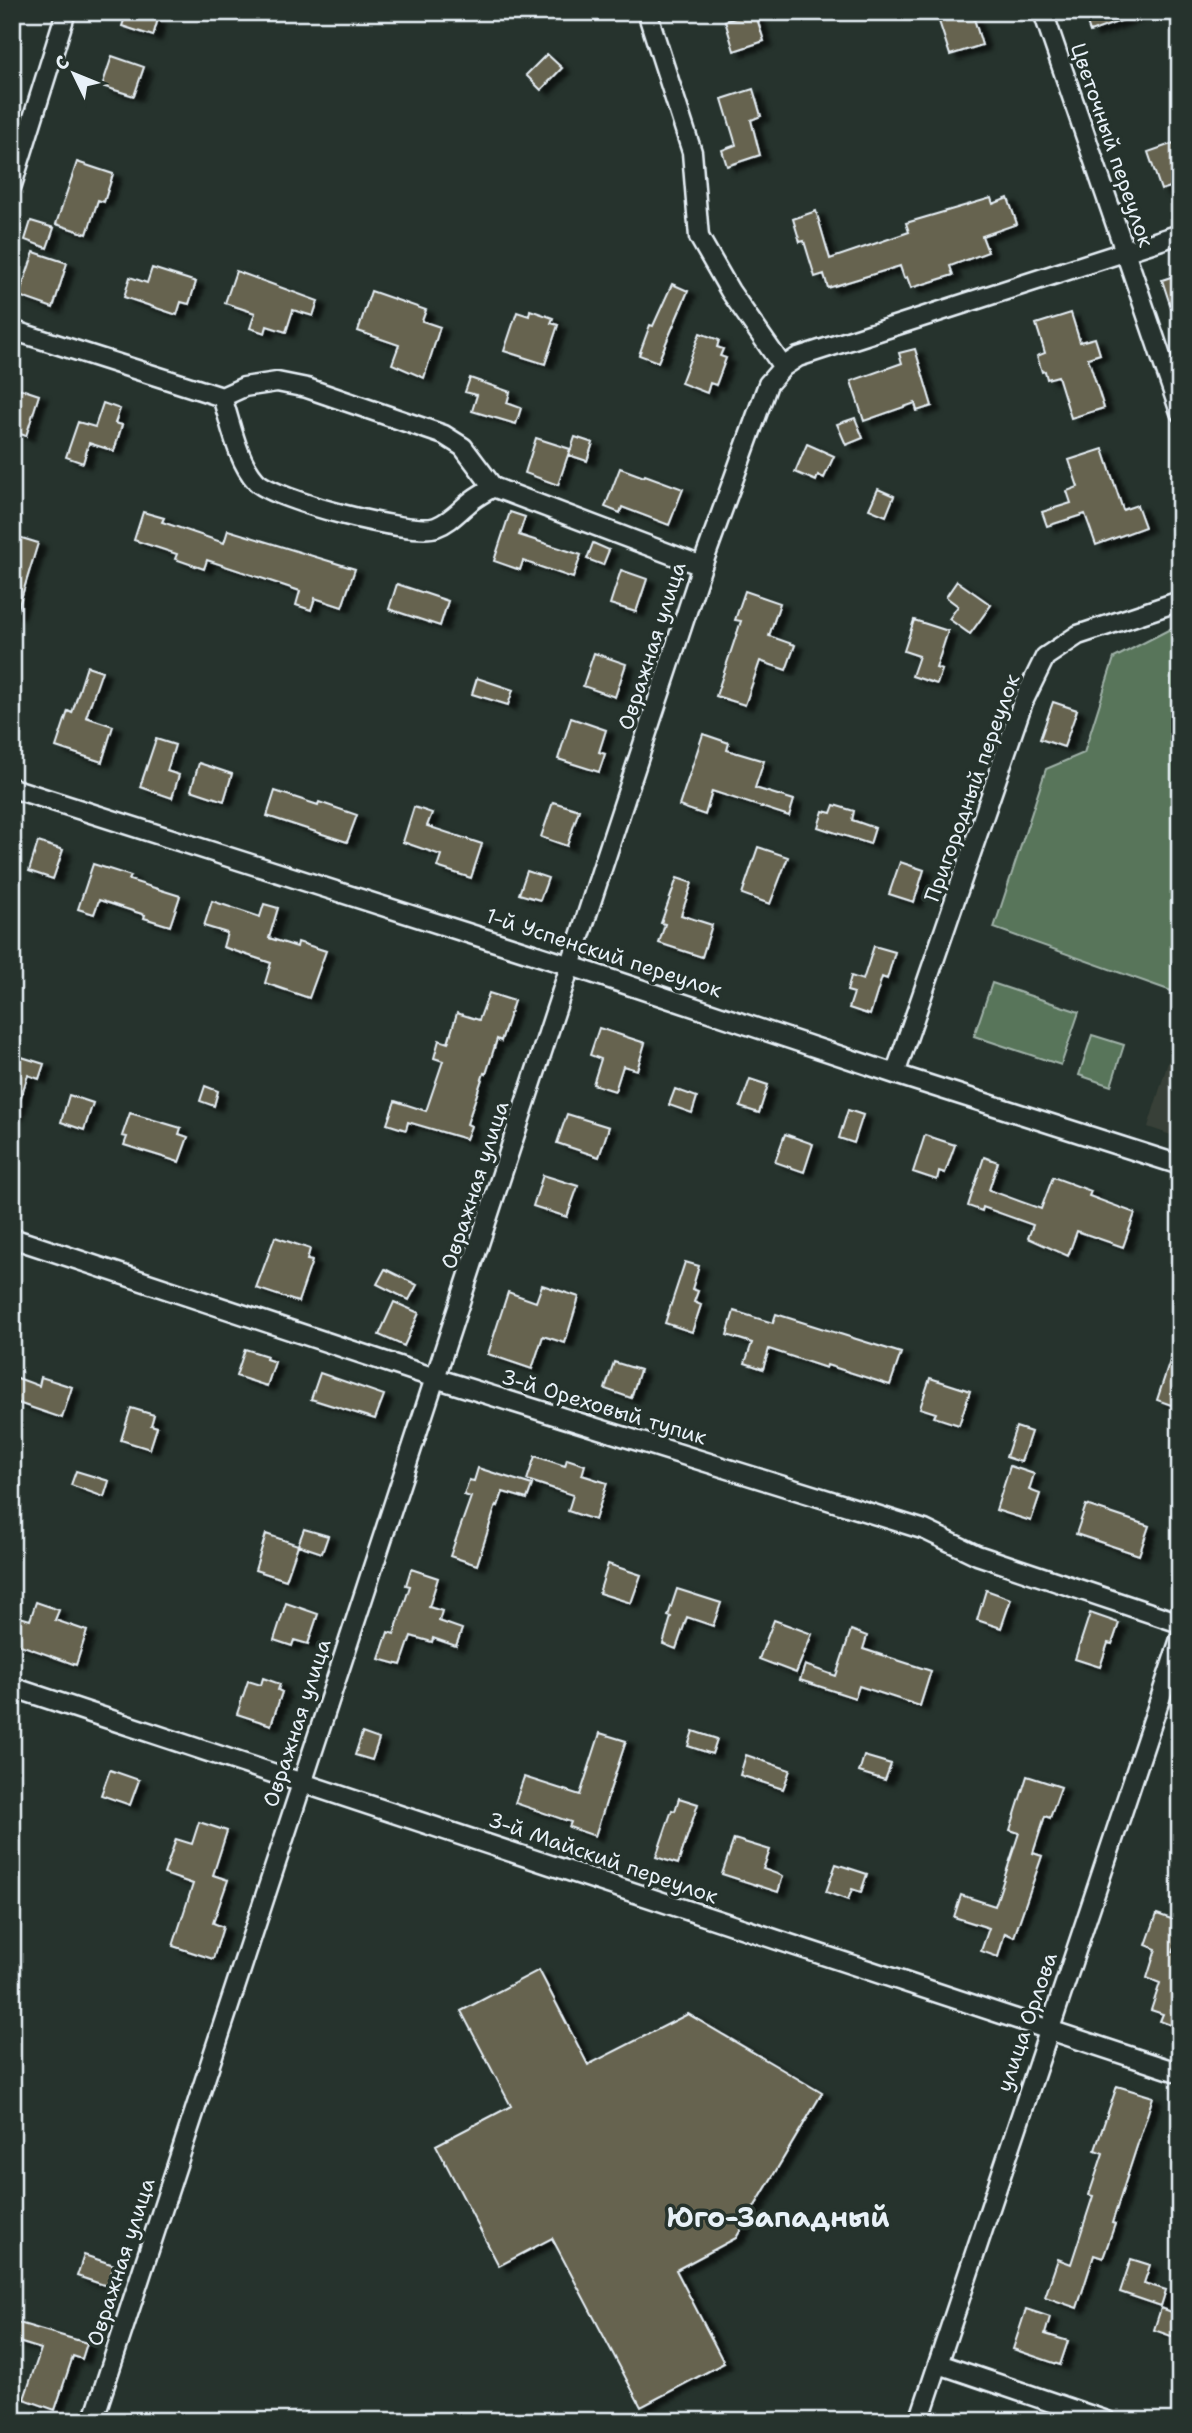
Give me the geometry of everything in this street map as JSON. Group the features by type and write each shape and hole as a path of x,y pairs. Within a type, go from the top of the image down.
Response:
{"street":[{"path":"12,185 66,12"},
{"path":"647,12 692,152 699,237 730,291 783,367"},
{"name":"Цветочный переулок","path":"1043,12 1180,412"},
{"name":"Овражная улица","path":"93,2421 702,566 768,384 783,367 798,356 1180,234"},
{"path":"12,330 222,397 244,387 276,382 307,388 444,435 463,447 493,487 702,566"},
{"path":"222,397 245,464 258,483 280,495 383,525 434,528 454,517 470,502 493,487"},
{"name":"Пригородный переулок","path":"895,1074 1023,702 1045,657 1078,635 1180,601"},
{"name":"1-й Успенский переулок","path":"12,788 572,966 895,1074 1180,1165"},
{"name":"3-й Ореховый тупик","path":"12,1238 435,1378 925,1530 977,1555 1180,1623"},
{"name":"улица Орлова","path":"919,2421 1180,1639"},
{"name":"3-й Майский переулок","path":"12,1686 1180,2073"},
{"path":"939,2364 1107,2421"}],"shaded area":[{"path":"1180,1024 1180,1138 1148,1127"}],"green space":[{"path":"1180,624 1180,994 994,928 1046,769 1084,753 1114,658"},
{"path":"992,983 1079,1012 1061,1065 974,1036"},
{"path":"1092,1035 1124,1045 1111,1086 1079,1075"}],"building":[{"path":"127,12 137,12 158,19 153,36 122,26"},
{"path":"755,12 764,41 734,51 725,21"},
{"path":"936,12 972,12 982,45 950,55"},
{"path":"1083,12 1139,12 1140,14 1090,32"},
{"path":"547,54 562,68 541,90 526,75"},
{"path":"112,56 144,67 134,96 102,86"},
{"path":"753,89 761,116 751,120 760,155 727,166 722,150 736,145 722,99"},
{"path":"1180,141 1180,184 1161,190 1148,152"},
{"path":"77,162 113,174 104,202 98,200 87,234 56,224"},
{"path":"991,198 993,204 1008,198 1017,224 982,236 988,252 950,266 953,275 911,288 900,266 828,288 824,274 815,277 804,241 800,242 793,219 816,211 830,259 909,232 906,223"},
{"path":"31,221 54,228 47,248 25,240"},
{"path":"34,252 67,263 53,308 19,296"},
{"path":"152,268 196,282 189,304 181,302 177,315 124,297 130,277 147,283"},
{"path":"236,271 318,301 313,316 293,310 286,332 267,326 265,333 250,328 255,313 225,303"},
{"path":"1180,274 1180,326 1177,326 1162,280"},
{"path":"672,284 688,291 658,362 639,355 650,325 653,326"},
{"path":"371,291 426,310 422,321 440,327 424,378 392,364 399,345 358,331"},
{"path":"530,310 553,318 551,323 558,325 545,364 504,351 517,312 529,316"},
{"path":"1071,313 1080,342 1095,338 1100,354 1088,358 1104,408 1071,418 1058,376 1047,379 1045,371 1042,372 1037,356 1045,353 1036,324"},
{"path":"700,333 719,340 717,347 723,349 720,356 726,358 716,385 710,383 707,393 681,383"},
{"path":"915,349 932,406 917,411 915,403 864,421 851,381 902,363 899,353"},
{"path":"470,378 510,392 507,403 521,408 516,424 472,411 477,395 465,392"},
{"path":"12,386 39,395 26,436 12,431"},
{"path":"103,403 120,409 115,423 122,425 114,451 89,443 83,463 66,457 78,422 95,427"},
{"path":"855,418 863,438 846,445 837,424"},
{"path":"575,437 593,443 587,461 569,455"},
{"path":"536,438 570,449 558,485 525,473"},
{"path":"807,444 834,456 824,478 818,475 816,481 795,472"},
{"path":"1103,449 1123,510 1137,505 1145,527 1096,545 1085,514 1047,526 1042,512 1071,503 1067,491 1078,487 1069,460"},
{"path":"620,468 683,489 669,525 622,507 620,513 605,507"},
{"path":"878,489 894,496 886,516 869,509"},
{"path":"143,512 164,518 162,522 224,543 228,530 355,569 342,607 315,598 311,610 296,605 300,591 207,560 204,569 175,559 177,554 134,540"},
{"path":"510,512 525,517 519,535 581,555 573,578 523,561 520,570 494,561"},
{"path":"12,535 38,543 16,615 12,614"},
{"path":"593,543 609,550 603,565 587,559"},
{"path":"621,570 647,579 636,612 610,604"},
{"path":"957,581 991,605 970,634 949,619 958,606 946,597"},
{"path":"397,584 448,601 440,626 389,609"},
{"path":"745,591 780,603 769,636 795,645 786,670 760,661 745,705 716,696 741,621 735,620"},
{"path":"914,620 948,631 936,668 942,670 937,684 912,676 919,656 904,651"},
{"path":"594,653 626,664 615,697 583,686"},
{"path":"87,666 102,671 86,717 113,726 102,762 56,747 68,711 72,713"},
{"path":"477,678 513,690 508,705 472,694"},
{"path":"1053,702 1077,710 1064,747 1040,739"},
{"path":"571,718 606,730 599,752 605,754 599,772 558,759"},
{"path":"703,734 729,743 727,750 764,761 755,788 794,800 789,816 712,791 705,815 679,806"},
{"path":"156,739 175,745 167,771 179,775 172,798 140,787"},
{"path":"199,763 232,774 224,801 191,790"},
{"path":"275,791 357,815 347,842 267,816"},
{"path":"553,802 579,810 567,846 541,837"},
{"path":"834,805 854,811 852,820 875,828 870,844 818,827 823,811 831,813"},
{"path":"414,807 432,813 427,826 482,844 471,878 437,867 441,855 403,842"},
{"path":"38,842 63,850 53,879 29,871"},
{"path":"758,847 788,857 770,904 742,894"},
{"path":"900,862 924,870 914,902 889,894"},
{"path":"93,864 131,876 129,880 180,896 170,926 99,900 94,914 78,909"},
{"path":"527,871 548,878 540,900 519,894"},
{"path":"677,878 692,883 681,915 712,925 702,957 659,943 665,924 661,923"},
{"path":"212,901 260,917 264,904 278,908 269,938 297,947 298,942 326,951 309,998 265,983 271,963 223,947 227,933 204,926"},
{"path":"874,946 895,952 887,979 882,977 870,1015 849,1008 854,993 847,991 851,976 863,980"},
{"path":"489,993 514,1001 501,1041 497,1039 486,1074 484,1073 467,1124 471,1126 466,1139 408,1122 406,1130 387,1124 395,1101 426,1111 443,1061 434,1058 439,1040 448,1043 457,1013 479,1020"},
{"path":"599,1028 645,1043 637,1070 623,1066 615,1091 593,1084 601,1059 590,1055"},
{"path":"12,1054 44,1064 39,1079 28,1075 15,1115 12,1115"},
{"path":"750,1079 768,1085 759,1113 740,1107"},
{"path":"205,1086 218,1091 214,1106 200,1101"},
{"path":"675,1089 697,1097 692,1113 669,1105"},
{"path":"69,1095 93,1103 84,1130 61,1122"},
{"path":"848,1110 863,1115 854,1143 839,1138"},
{"path":"130,1113 181,1128 179,1134 188,1137 179,1162 124,1145 127,1137 122,1136"},
{"path":"567,1114 609,1127 599,1157 557,1143"},
{"path":"785,1134 813,1144 804,1172 775,1162"},
{"path":"925,1135 955,1145 945,1173 939,1171 937,1180 913,1172"},
{"path":"984,1157 998,1162 989,1190 1041,1209 1053,1177 1091,1191 1089,1196 1135,1213 1123,1247 1077,1231 1068,1256 1028,1238 1033,1225 983,1207 982,1211 968,1206"},
{"path":"543,1175 578,1186 567,1217 533,1206"},
{"path":"275,1237 310,1249 307,1260 312,1261 298,1302 256,1288"},
{"path":"685,1262 699,1266 692,1289 698,1291 694,1302 701,1305 692,1332 665,1323"},
{"path":"385,1269 417,1285 409,1300 377,1284"},
{"path":"542,1285 579,1297 565,1343 543,1336 532,1369 488,1354 508,1292 536,1302"},
{"path":"394,1302 419,1313 404,1346 379,1335"},
{"path":"734,1311 773,1323 776,1314 901,1353 890,1385 769,1349 763,1369 745,1363 752,1343 727,1335"},
{"path":"1177,1340 1180,1340 1180,1408 1157,1400"},
{"path":"245,1349 267,1356 266,1359 275,1362 267,1386 236,1376"},
{"path":"614,1362 640,1370 631,1398 605,1389"},
{"path":"320,1373 384,1395 375,1419 311,1399"},
{"path":"12,1376 39,1386 41,1377 72,1387 62,1418 12,1401"},
{"path":"930,1378 970,1391 959,1425 934,1417 936,1413 920,1408"},
{"path":"131,1408 154,1415 151,1425 157,1427 150,1449 121,1440"},
{"path":"1016,1427 1031,1432 1021,1462 1006,1457"},
{"path":"535,1456 565,1466 567,1459 585,1465 582,1475 607,1483 595,1520 568,1511 573,1495 527,1480"},
{"path":"1010,1466 1034,1474 1029,1490 1040,1494 1031,1521 996,1510"},
{"path":"478,1468 532,1485 527,1499 503,1492 498,1506 496,1505 477,1565 450,1556 471,1497 464,1495 469,1480 474,1481"},
{"path":"76,1471 109,1481 104,1497 71,1485"},
{"path":"1086,1505 1149,1526 1139,1555 1076,1534"},
{"path":"304,1529 328,1536 322,1553 298,1545"},
{"path":"266,1534 298,1545 286,1580 255,1570"},
{"path":"608,1564 641,1575 631,1603 599,1593"},
{"path":"411,1569 438,1578 429,1607 442,1611 439,1621 462,1629 456,1646 433,1638 432,1642 411,1636 401,1665 379,1659 388,1632 394,1634 410,1586 406,1585"},
{"path":"677,1589 721,1603 713,1626 687,1617 676,1649 663,1644"},
{"path":"986,1590 1011,1599 1001,1628 977,1620"},
{"path":"36,1602 59,1610 55,1620 87,1631 76,1665 12,1642 20,1617 30,1620"},
{"path":"286,1603 318,1614 308,1644 294,1640 292,1646 274,1640"},
{"path":"1090,1613 1119,1623 1112,1644 1108,1643 1100,1667 1075,1659"},
{"path":"774,1620 812,1634 796,1673 759,1659"},
{"path":"851,1630 867,1636 863,1649 931,1671 920,1706 859,1686 855,1698 800,1680 805,1665 836,1676"},
{"path":"263,1678 280,1684 278,1690 282,1692 271,1725 237,1714 248,1681 261,1685"},
{"path":"693,1731 717,1739 712,1754 688,1746"},
{"path":"362,1733 379,1739 372,1760 355,1755"},
{"path":"600,1733 626,1741 595,1836 569,1827 571,1822 515,1803 524,1777 580,1795"},
{"path":"746,1755 790,1770 783,1789 740,1775"},
{"path":"864,1756 891,1764 885,1780 859,1772"},
{"path":"110,1770 139,1780 130,1805 101,1795"},
{"path":"1027,1776 1061,1787 1050,1818 1045,1816 1033,1853 1042,1856 1014,1937 1005,1933 998,1957 981,1951 989,1928 954,1917 961,1895 995,1906 1019,1833 1010,1830"},
{"path":"679,1798 698,1804 678,1864 656,1857 672,1810 675,1811"},
{"path":"199,1822 227,1831 213,1875 228,1880 213,1923 223,1927 213,1959 173,1946 193,1884 164,1874 176,1839 192,1844"},
{"path":"734,1839 770,1850 763,1869 783,1876 778,1892 722,1874"},
{"path":"836,1864 867,1874 861,1892 852,1889 848,1900 826,1892"},
{"path":"1157,1914 1180,1922 1180,1932 1173,1952 1180,1954 1180,2015 1176,2027 1160,2021 1163,2014 1151,2010 1160,1983 1147,1978 1156,1949 1146,1945"},
{"path":"539,1970 588,2065 688,2014 822,2093 736,2238 676,2270 724,2363 641,2407 552,2238 499,2266 436,2145 511,2106 461,2011"},
{"path":"1117,2086 1153,2097 1103,2258 1094,2255 1077,2308 1045,2297 1058,2259 1071,2264 1093,2196 1089,2195 1103,2153 1095,2150"},
{"path":"84,2255 114,2265 107,2286 77,2276"},
{"path":"1131,2259 1150,2265 1144,2283 1166,2290 1161,2306 1120,2292"},
{"path":"1161,2308 1180,2315 1174,2337 1154,2330"},
{"path":"1026,2309 1050,2317 1045,2334 1068,2341 1060,2365 1013,2349"},
{"path":"12,2321 87,2343 82,2359 73,2356 55,2410 24,2399 41,2349 12,2340"}],"district":[{"name":"Юго-Западный","path":"778,2217"}]}
